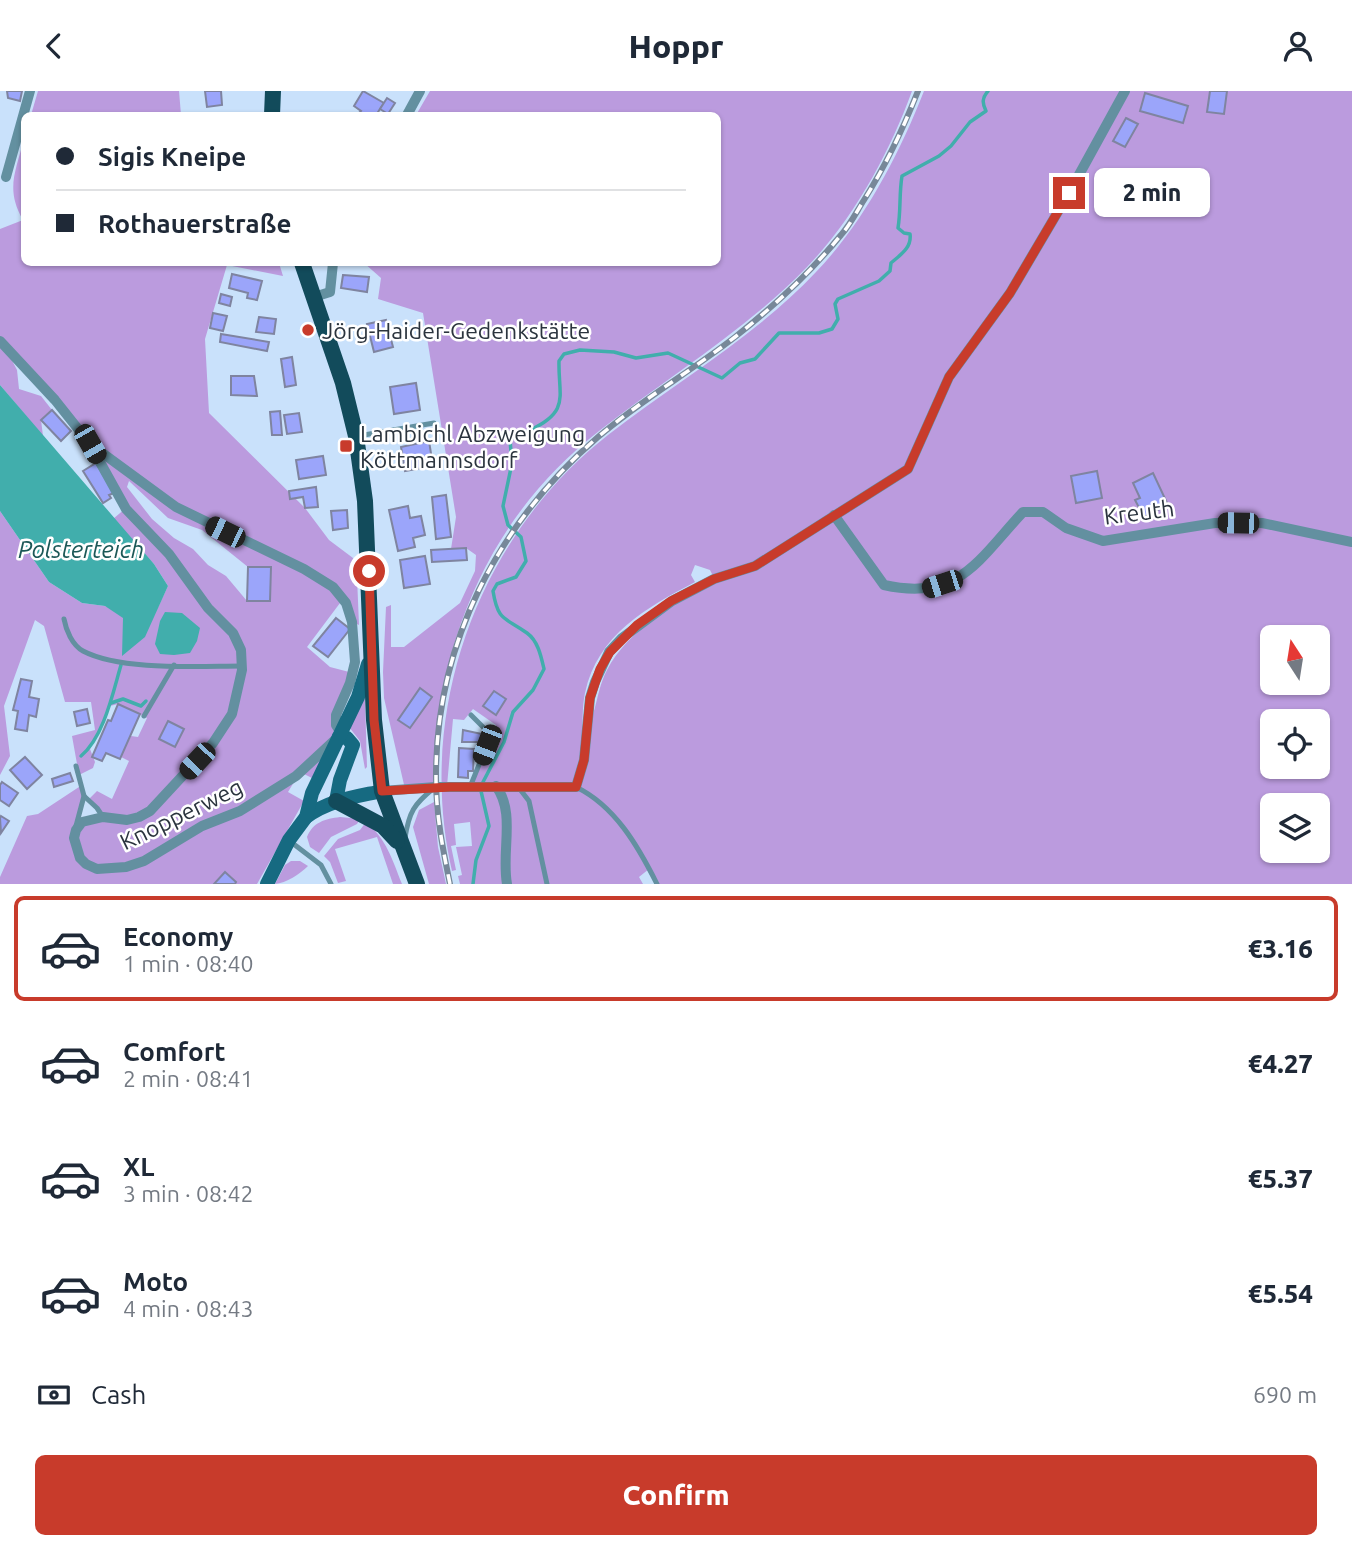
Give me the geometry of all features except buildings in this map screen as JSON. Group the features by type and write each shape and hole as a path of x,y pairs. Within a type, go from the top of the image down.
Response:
{"main road":[{"path":"272,112 273,91"},
{"path":"304,266 322,294 356,436 368,537 374,720 382,791 417,884"},
{"path":"306,817 312,793 364,682 371,645"},
{"path":"337,801 340,780 353,745 340,735"},
{"path":"267,884 289,840 306,817 318,808 337,801 382,791"},
{"path":"337,801 383,825 395,838 409,862"}],"street":[{"path":"24,112 30,91"},
{"path":"409,112 421,91"},
{"path":"382,791 441,787 576,787 584,760 590,698 610,652 622,638 671,601 714,579 755,566 908,469 949,377 1010,293 1125,91"},
{"path":"6,177 21,123"},
{"path":"322,294 332,266"},
{"path":"0,341 55,400 90,444 176,507 304,569 333,587 346,603 355,639 353,673 337,715 336,726 340,735"},
{"name":"Knopperweg","path":"90,444 126,509 169,554 208,607 233,633 241,650 242,666 232,714 213,743 150,811 127,820 103,817 82,822 76,829 76,850 86,864 97,869 127,867 144,861 202,826 240,811 296,776 340,735"},
{"name":"Kreuth","path":"834,515 884,585 901,589 928,589 957,580 985,556 1023,512 1043,512 1066,528 1103,541 1215,523 1262,523 1352,542"},
{"path":"496,786 508,814 504,847 507,884"}],"lane":[{"path":"356,436 434,423"},
{"path":"64,619 65,627 81,650 111,661 242,666"},
{"path":"144,716 174,665"},
{"path":"470,787 489,733 471,715"},
{"path":"76,766 84,796 76,829"},
{"path":"516,786 528,801 547,884"},
{"path":"409,862 405,838 410,813 422,798 441,787"},
{"path":"576,787 589,793 615,817 641,853 657,884"},
{"path":"84,796 103,817"},
{"path":"289,840 321,865 331,884"}],"shaded area":[{"path":"38,91 179,91 181,112 32,112"},
{"path":"430,91 912,91 881,161 855,206 807,267 732,333 599,431 560,466 526,504 498,545 475,589 457,636 444,685 436,735 433,787 405,789 384,698 386,607 391,605 391,647 404,647 460,603 475,571 476,555 466,548 451,549 456,517 423,313 378,299 381,278 367,266 721,266 721,112 418,112","holes":["420,689 432,697 409,728 398,720"]},
{"path":"924,91 1352,91 1352,884 657,884 649,869 639,877 643,884 460,884 458,876 462,875 456,847 472,846 470,822 454,824 456,845 451,846 456,870 452,871 443,810 442,749 451,689 467,631 492,575 524,524 562,476 634,415 742,338 816,272 850,232 891,163","holes":["695,565 710,570 714,578 655,618 616,655 605,675 593,714 582,736 585,693 591,672 601,654 613,639 642,613 695,582 691,575","473,709 496,725 470,787 447,786 453,719 464,720"]},
{"path":"21,150 21,216 14,199 15,171"},
{"path":"21,221 21,266 227,266 205,339 209,413 305,508 329,540 353,558 357,577 359,625 353,622 343,599 307,647 330,667 353,673 330,743 312,778 300,772 288,792 304,801 257,884 235,884 225,872 214,884 0,884 0,877 27,816 38,814 82,785 84,796 76,828 102,817 88,800 97,791 112,799 129,761 121,757 131,736 138,737 147,718 118,704 110,706 90,749 95,762 93,768 79,775 72,736 95,730 91,702 65,702 44,626 35,620 4,706 10,756 0,775 0,511 49,582 82,603 115,610 144,637 168,586 154,564 113,519 126,508 90,444 6,349 17,370 19,389 41,396 52,410 41,420 43,436 0,385 0,229","holes":["129,481 168,518 202,530 248,567 271,567 270,601 247,601 226,576 208,565 193,549 174,538 152,519 127,487"]},
{"path":"232,266 280,266 283,276"},
{"path":"365,698 365,769 360,741 349,727"},
{"path":"434,802 438,847 446,884 429,884 413,827 419,810"},
{"path":"340,817 360,819 357,824 331,837 319,853 310,847 307,837 316,825"},
{"path":"366,822 384,843 402,884 393,884 377,837 335,849 346,881 338,883 330,862 324,856 338,839 360,830"},
{"path":"291,861 300,861 308,866 293,878 275,884 285,865"}],"water":[{"name":"Polsterteich","path":"0,385 154,564 168,586 145,637 122,656 123,618 105,606 82,603 49,582 0,511"},
{"path":"165,612 182,613 200,628 190,653 160,654 155,644"}],"waterway":[{"path":"483,782 504,742 513,712 533,690 544,669 534,640 500,614 493,591 497,584 516,577 526,561 521,537 508,525 503,506 512,463 510,440 543,423 557,409 560,401 559,361 564,354 580,350 614,352 636,358 668,353 722,378 740,363 755,359 779,333 819,333 832,329 838,319 835,304 838,299 879,281 890,271 891,263 905,251 909,243 910,234 898,228 902,176 939,156 951,146 970,122 986,111 983,101 988,91"},
{"path":"81,756 102,726 121,665"},
{"path":"111,703 123,699 141,706 146,701"},
{"path":"473,884 476,860 489,826 481,791"}],"railway":[{"path":"450,884 437,806 439,729 447,681 460,635 479,590 502,548 530,508 562,471 598,437 735,337 777,302 817,263 847,227 872,187 894,147 918,91"}],"place":[{"name":"Jörg-Haider-Gedenkstätte","path":"308,330"},
{"name":"Lambichl Abzweigung Köttmannsdorf","path":"346,446"}],"route":[{"path":"369,571 374,720 382,791 450,787 576,787 584,760 590,698 600,669 610,652 637,625 671,601 714,579 755,566 908,469 949,377 1010,293 1069,193"}]}
